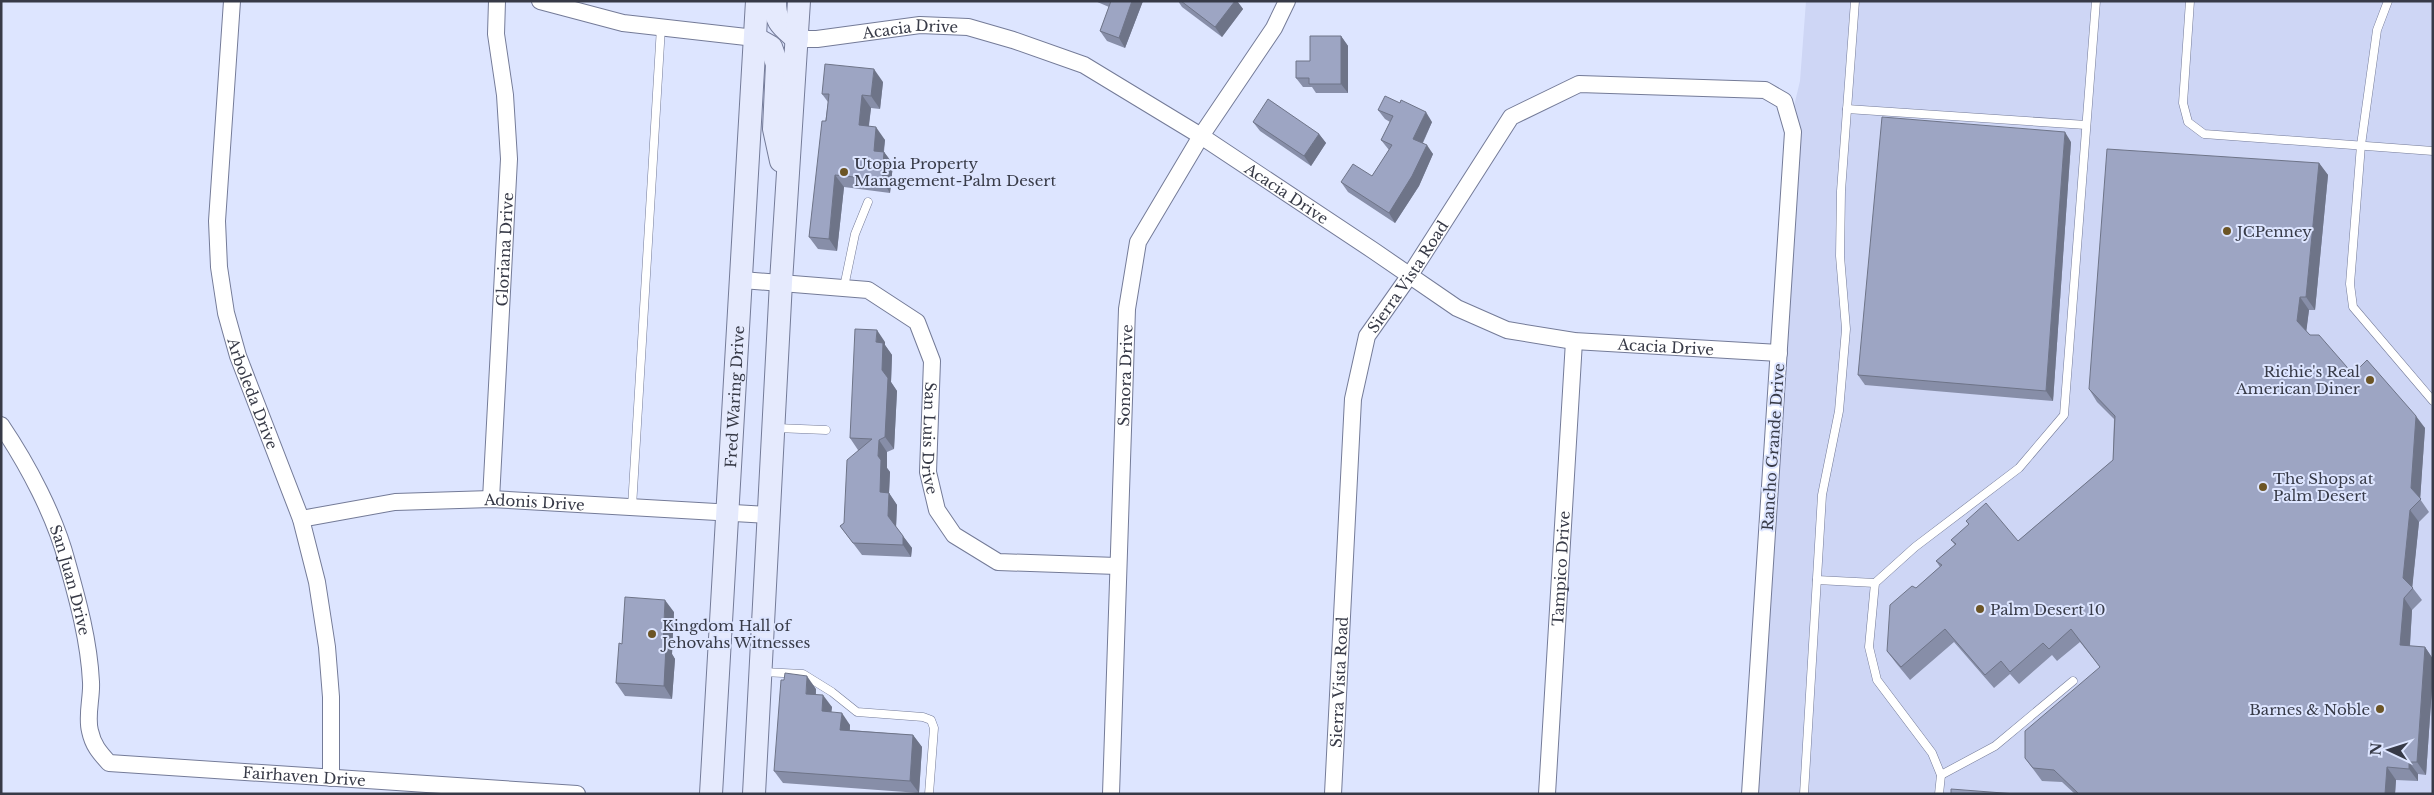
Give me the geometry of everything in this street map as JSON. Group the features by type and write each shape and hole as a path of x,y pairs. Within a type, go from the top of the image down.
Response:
{"main road":[{"name":"Fred Waring Drive","path":"711,794 729,513 757,1"},
{"path":"776,1 775,13 779,23 797,39"},
{"path":"754,794 781,282 799,1"},
{"path":"755,38 771,47 777,64 774,129 787,189"}],"street":[{"name":"Arboleda Drive","path":"232,1 217,221 219,267 226,313 238,356 301,519 317,582 328,646 331,696 331,778"},
{"name":"Gloriana Drive","path":"492,499 509,159 505,95 496,34 497,1"},
{"name":"Sonora Drive","path":"1111,794 1127,309 1138,242 1201,136 1274,28 1287,1"},
{"path":"545,2 623,23 755,38"},
{"name":"Acacia Drive","path":"797,39 817,40 920,25 968,27 1013,40 1084,65 1201,136 1457,308 1507,330 1574,341 1779,353"},
{"name":"Sierra Vista Road","path":"1333,794 1353,399 1367,336 1410,275 1511,117 1579,84 1765,90 1784,101"},
{"name":"Rancho Grande Drive","path":"1750,794 1793,132 1784,101"},
{"name":"San Luis Drive","path":"742,280 868,290 917,322 932,361 928,472 937,510 954,536 998,562 1118,566"},
{"name":"Tampico Drive","path":"1547,794 1574,341"},
{"name":"San Juan Drive","path":"1,425 14,444 43,500 67,560 87,639 91,682 89,729 96,749"},
{"name":"Adonis Drive","path":"301,519 395,502 492,499 769,515"},
{"name":"Fairhaven Drive","path":"96,749 109,763 331,778 362,786 577,794"}],"lane":[{"path":"1804,794 1822,496 1839,411 1846,329 1840,247 1841,191 1855,1"},
{"path":"1939,794 1941,775 1932,753 1877,680 1870,647 1875,583 1922,541 2020,468 2064,415 2096,1"},
{"path":"2190,1 2183,103 2188,122 2204,134 2433,151"},
{"path":"2388,1 2377,30 2361,145 2350,284 2353,307 2433,401"},
{"path":"632,507 661,27"},
{"path":"1847,108 2086,125"},
{"path":"844,287 856,234 868,202"},
{"path":"774,428 826,430"},
{"path":"1817,580 1875,583"},
{"path":"761,672 803,674 832,692 857,712 923,717 931,720 934,728 929,794"},
{"path":"1941,775 1995,746 2073,680"}],"shaded area":[{"name":"The Shops at Palm Desert","path":"1806,1 2433,1 2433,794 1744,794 1794,106 1800,81"}],"building":[{"path":"1111,1 1132,1 1119,38 1100,31"},
{"path":"1181,1 1235,1 1215,27"},
{"path":"1310,36 1341,36 1341,84 1309,84 1309,78 1296,78 1296,61 1310,61"},
{"path":"825,64 874,69 871,96 862,95 859,125 876,127 874,151 884,152 882,180 835,175 829,239 809,237 822,121 826,121 829,94 822,94"},
{"path":"1385,96 1400,103 1401,100 1426,112 1413,139 1427,145 1412,176 1389,213 1341,182 1353,164 1372,176 1392,145 1381,140 1393,116 1378,110"},
{"path":"1268,99 1319,134 1304,156 1253,122"},
{"path":"1882,117 2065,132 2046,391 1858,375"},
{"name":"The Shops at Palm Desert","path":"2107,149 2319,163 2306,297 2300,297 2297,321 2310,335 2319,335 2353,374 2367,360 2416,416 2411,488 2421,499 2410,510 2403,578 2413,588 2404,598 2400,645 2425,647 2417,762 2409,762 2409,769 2387,767 2385,794 2079,794 2054,770 2033,768 2025,758 2025,731 2100,667 2071,629 2049,649 2043,643 2010,672 2001,661 1985,675 1945,629 1901,667 1887,651 1890,605 1912,586 1916,588 1942,565 1936,561 1956,544 1951,540 1969,524 1966,521 1986,503 2018,541 2113,460 2115,416 2089,389"},
{"path":"855,329 877,330 876,342 883,343 882,370 888,378 885,437 879,440 878,456 881,460 880,492 889,493 888,516 903,536 903,545 853,543 840,526 844,523 847,460 872,439 850,438"},
{"name":"Kingdom Hall of Jehovahs Witnesses","path":"625,597 665,600 663,646 666,646 664,686 616,683 619,643 622,644"},
{"path":"785,673 807,676 806,694 823,695 822,711 842,713 840,730 913,735 910,781 774,771 781,680 784,680"},
{"path":"1951,789 2016,794 1951,794"}],"place":[{"name":"Utopia Property Management-Palm Desert","path":"844,172"},
{"name":"JCPenney","path":"2227,231"},
{"name":"Richie's Real American Diner","path":"2370,380"},
{"name":"The Shops at Palm Desert","path":"2263,487"},
{"name":"Palm Desert 10","path":"1980,609"},
{"name":"Kingdom Hall of Jehovahs Witnesses","path":"652,634"},
{"name":"Barnes & Noble","path":"2380,709"}]}
